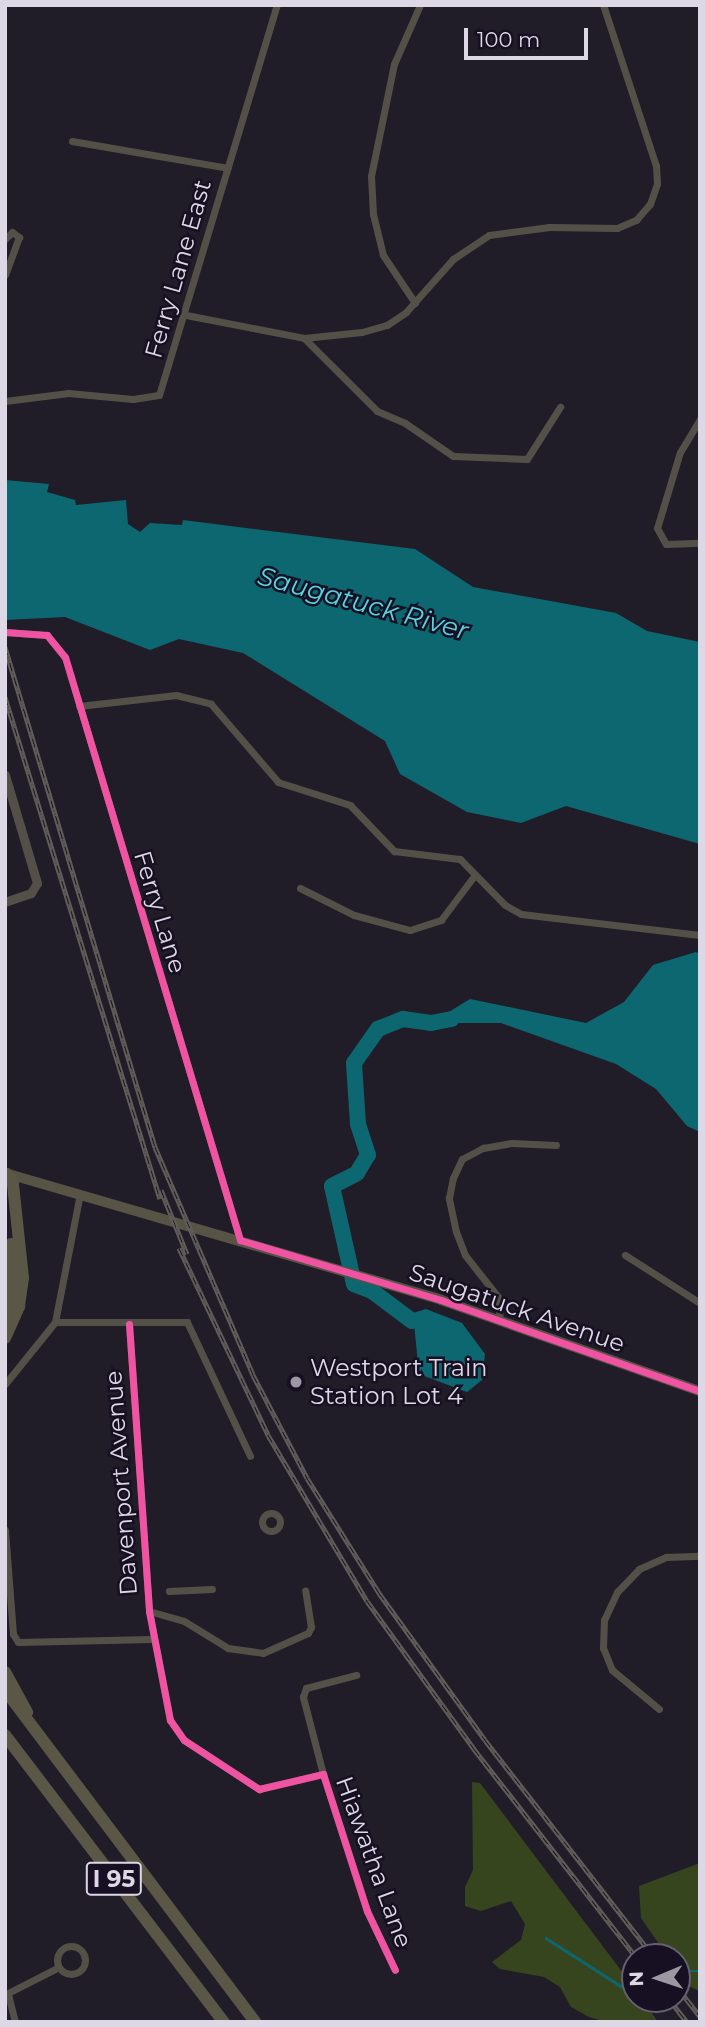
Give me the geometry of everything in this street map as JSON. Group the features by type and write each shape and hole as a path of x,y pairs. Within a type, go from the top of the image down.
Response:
{"highway":[{"path":"5,1338 19,1306 23,1278 13,1184 6,1174"},
{"path":"5,1191 14,1273 5,1312"},
{"path":"5,1672 44,1747"},
{"name":"I 95","path":"5,1690 44,1747 255,2022"},
{"name":"I 95","path":"5,1735 224,2022"}],"main road":[{"name":"Saugatuck Avenue","path":"6,1174 80,1193 361,1276 700,1391"}],"street":[{"name":"Ferry Lane East","path":"5,401 68,393 151,398 164,384 277,5"},
{"path":"415,303 383,255 371,176 394,64 420,5"},
{"path":"186,315 304,338 387,325 415,303 469,245 489,235 549,227 617,228 636,220 650,204 657,184 650,143 603,5"},
{"path":"72,141 228,168"},
{"path":"5,275 11,251 19,242 18,234 8,233 5,240 11,251"},
{"path":"304,338 377,411 405,423 453,456 527,459 560,407"},
{"path":"700,419 680,452 657,528 666,544 700,543"},
{"name":"Ferry Lane","path":"8,631 36,631 54,640 65,657 240,1240"},
{"path":"79,706 176,695 211,704 278,782 350,805 394,851 460,859 474,876 521,914 700,935"},
{"path":"5,775 36,889 5,902"},
{"path":"300,888 354,915 410,930 441,920 474,876"},
{"path":"500,1321 498,1297 466,1255 456,1232 449,1198 453,1178 462,1159 483,1148 511,1143 556,1144"},
{"path":"5,1384 55,1322 80,1193"},
{"path":"625,1255 700,1303"},
{"path":"55,1322 187,1322 250,1456"},
{"name":"Davenport Avenue","path":"129,1324 152,1639"},
{"path":"5,1530 13,1634 18,1642 152,1639"},
{"path":"659,1709 612,1670 603,1648 604,1620 617,1592 639,1569 666,1557 700,1556"},
{"path":"169,1591 212,1589"},
{"path":"149,1611 184,1621 228,1648 263,1653 308,1633 312,1627 305,1590"},
{"name":"Hiawatha Lane","path":"152,1639 170,1720 184,1740 259,1789 323,1774 367,1911 395,1970"},
{"path":"323,1774 303,1697 306,1688 356,1675"},
{"path":"15,2022 8,1993 59,1966"}],"green space":[{"path":"472,1782 480,1783 621,1970 621,2013 652,2013 658,2022 606,2022 589,2017 571,2007 560,1987 544,1977 500,1969 492,1962 521,1940 525,1924 511,1901 481,1911 465,1906 465,1887 473,1870"},
{"path":"700,1863 700,1991 691,1987 691,1943 658,1943 641,1918 639,1886"}],"water":[{"name":"Saugatuck River","path":"5,480 49,484 47,492 75,500 76,505 126,500 128,524 140,532 150,523 182,525 183,520 415,549 473,587 616,613 647,631 700,642 700,844 566,806 521,823 467,812 400,774 385,741 243,653 179,639 150,650 65,617 5,620"},
{"path":"696,952 700,954 700,1132 687,1126 656,1089 616,1064 501,1023 431,1023 470,999 586,1023 624,1002 653,965"},
{"path":"426,1309 462,1323 485,1354 482,1380 467,1392 419,1374 413,1313"}],"waterway":[{"path":"412,1321 372,1291 354,1284 332,1186 357,1173 368,1155 358,1124 354,1063 378,1029 403,1019 431,1023 452,1019"},
{"path":"546,1938 621,1986"},
{"path":"691,1971 700,1971"}],"railway":[{"path":"5,647 155,1147 253,1375 307,1478 379,1593 485,1740 643,1943"},
{"path":"5,697 160,1199"},
{"path":"161,1190 187,1254"},
{"path":"179,1248 268,1435 367,1601 474,1749 625,1943"},
{"path":"691,2005 700,2016"},
{"path":"680,2013 687,2022"}],"cycle path":[{"path":"5,632 47,635 65,657 240,1240 441,1300 700,1391"},
{"path":"129,1324 149,1611 170,1720 184,1740 259,1789 323,1774 367,1911 395,1970"}],"place":[{"name":"Westport Train Station Lot 4","path":"296,1382"}]}
